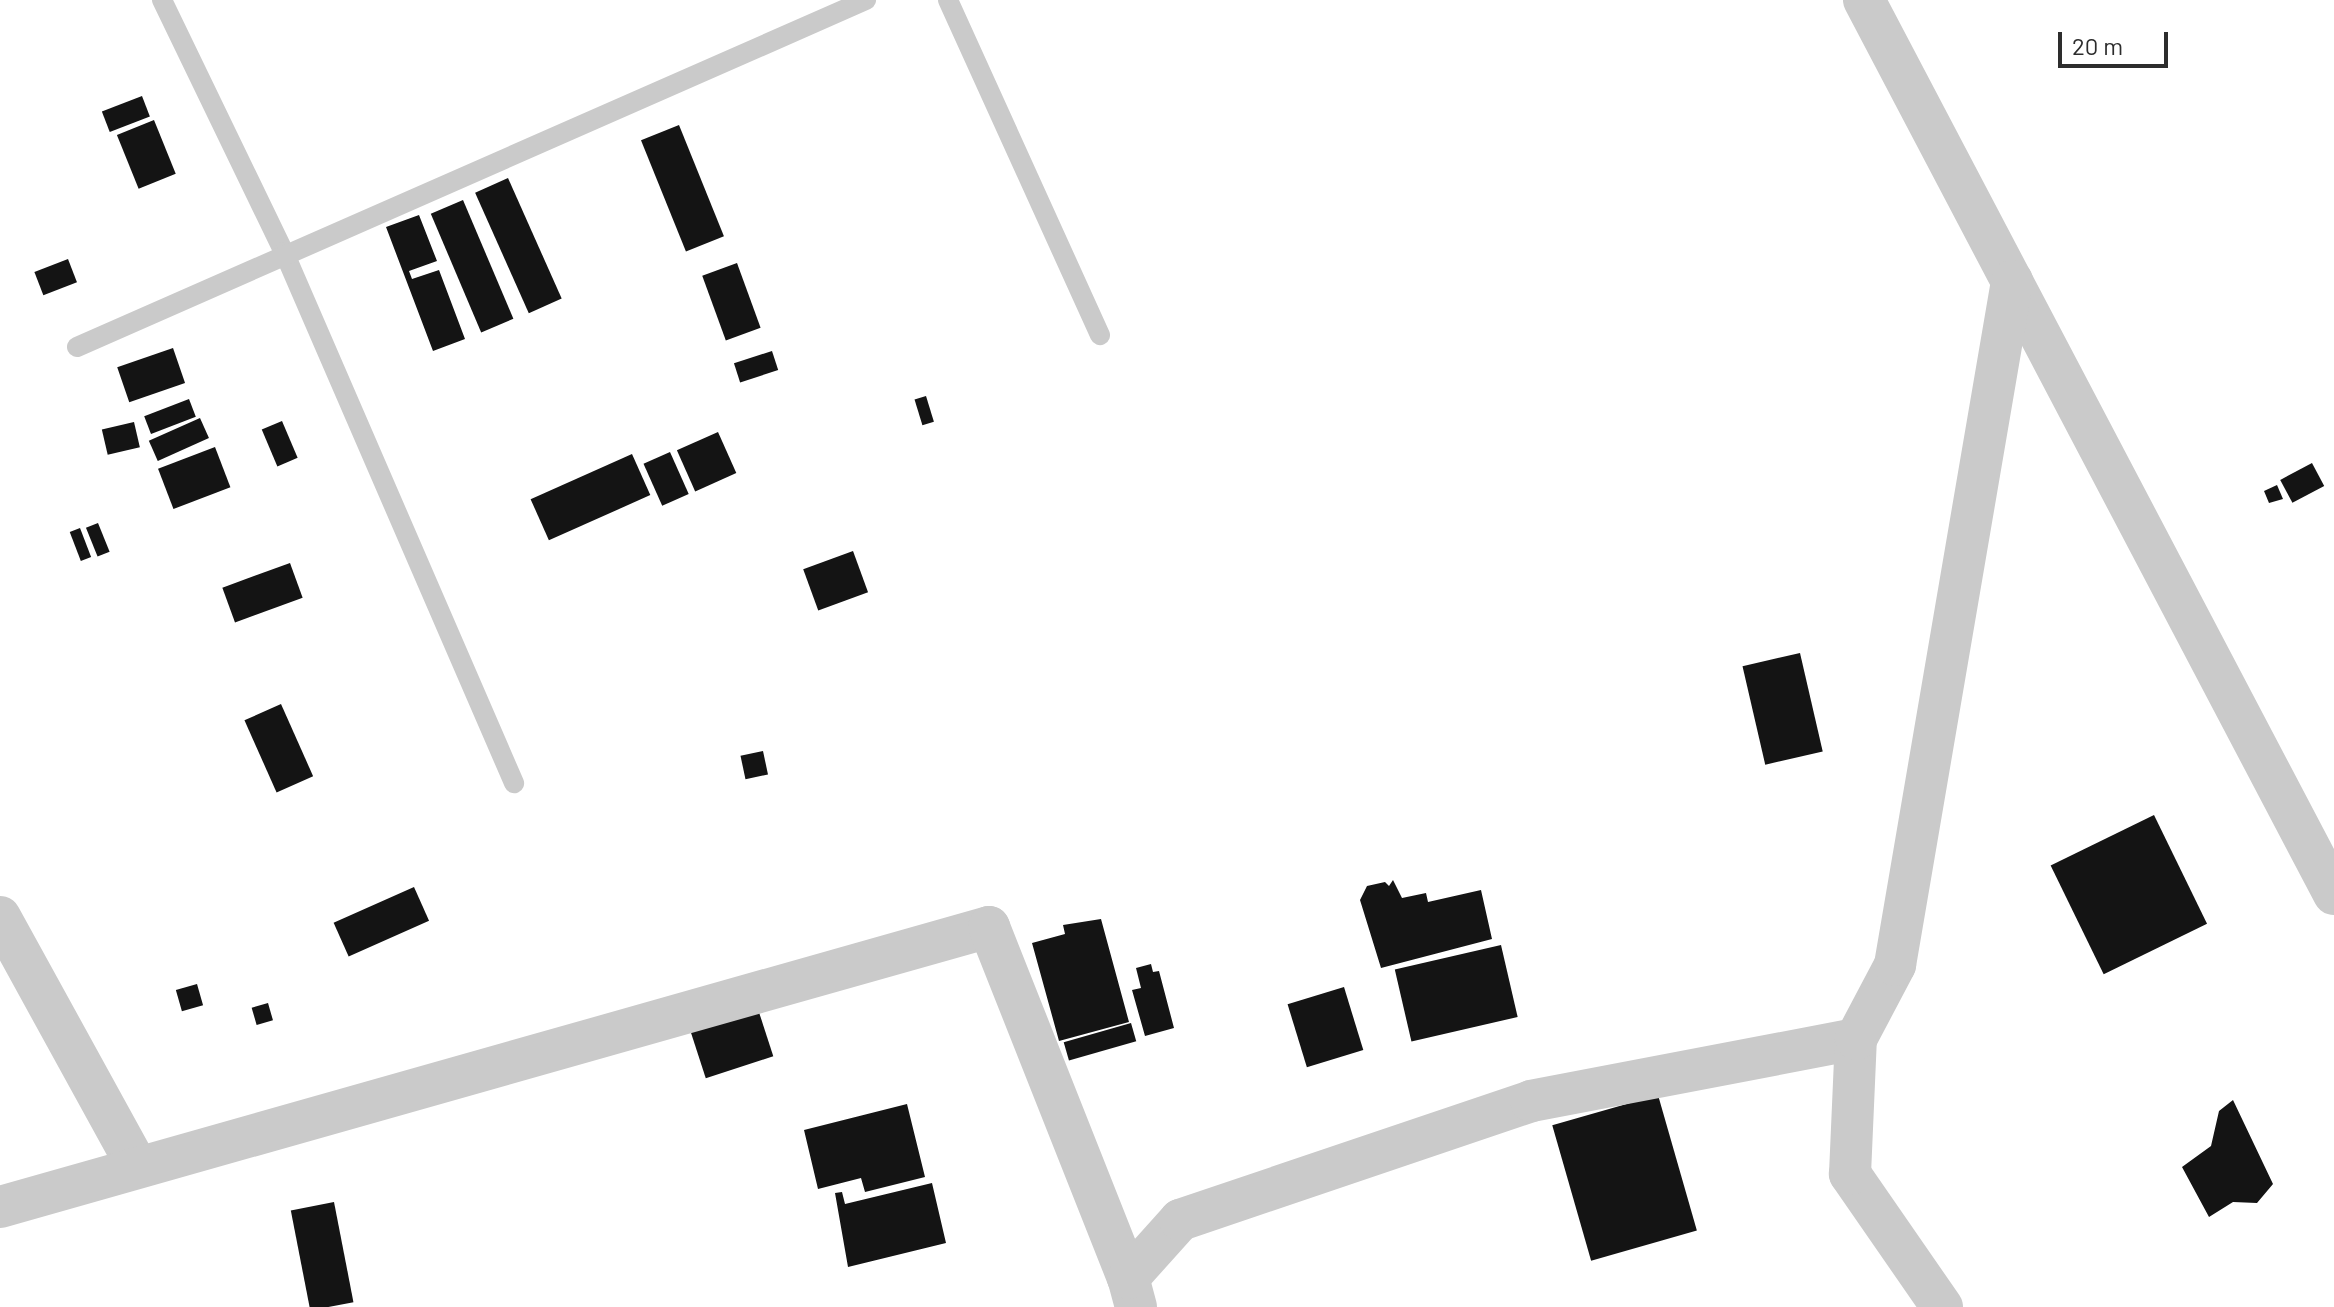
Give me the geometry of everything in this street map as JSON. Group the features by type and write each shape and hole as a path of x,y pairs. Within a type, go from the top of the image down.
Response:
{"street":[{"path":"1864,0 2334,894"},
{"path":"1942,1307 1850,1174 1856,1039 1895,965 2012,281"},
{"path":"0,917 137,1166"},
{"path":"0,1207 989,927 1132,1292"},
{"path":"1132,1292 1180,1220 1531,1101 1856,1039"}],"lane":[{"path":"162,0 284,252 514,783"},
{"path":"77,347 284,252 866,0"},
{"path":"948,0 1100,335"}],"building":[{"path":"142,96 150,117 110,132 102,111"},
{"path":"154,120 176,174 139,189 117,135"},
{"path":"679,125 724,236 686,252 641,140"},
{"path":"508,178 562,299 529,313 475,193"},
{"path":"463,200 513,319 481,332 431,214"},
{"path":"419,215 437,261 409,271 412,279 439,270 465,339 433,351 386,227"},
{"path":"68,259 77,282 43,295 34,272"},
{"path":"737,263 761,328 726,340 702,276"},
{"path":"173,348 185,383 129,402 117,367"},
{"path":"772,351 778,370 740,382 734,363"},
{"path":"926,396 934,422 922,425 915,400"},
{"path":"189,399 196,417 151,434 144,416"},
{"path":"200,418 209,438 158,461 149,441"},
{"path":"282,421 298,458 277,466 262,430"},
{"path":"134,422 140,447 108,455 102,429"},
{"path":"718,432 736,473 695,491 677,450"},
{"path":"215,447 230,487 173,509 158,469"},
{"path":"670,452 689,494 662,506 644,464"},
{"path":"632,454 650,495 549,540 531,499"},
{"path":"2312,463 2324,486 2292,503 2280,480"},
{"path":"2277,485 2283,499 2269,503 2264,491"},
{"path":"98,523 110,552 98,557 86,528"},
{"path":"80,528 91,557 81,561 70,532"},
{"path":"853,551 868,592 818,610 803,569"},
{"path":"290,563 303,598 235,622 222,588"},
{"path":"1800,653 1823,751 1765,765 1743,666"},
{"path":"281,704 313,776 277,792 244,720"},
{"path":"763,751 768,774 745,779 741,756"},
{"path":"2154,815 2207,924 2104,974 2051,865"},
{"path":"1393,880 1402,898 1426,893 1428,902 1481,890 1492,939 1381,968 1360,900 1367,886 1385,882 1389,886"},
{"path":"414,887 429,921 349,957 334,923"},
{"path":"1101,919 1129,1022 1059,1041 1032,943 1065,934 1063,925"},
{"path":"1501,945 1518,1017 1411,1042 1395,970"},
{"path":"1151,964 1153,972 1159,971 1174,1028 1145,1036 1132,990 1141,988 1136,968"},
{"path":"197,984 203,1005 182,1011 176,990"},
{"path":"1344,987 1363,1050 1307,1067 1288,1004"},
{"path":"268,1003 273,1020 257,1025 252,1008"},
{"path":"756,1003 773,1056 706,1078 688,1025"},
{"path":"1131,1023 1136,1041 1069,1061 1064,1042"},
{"path":"1658,1095 1697,1231 1591,1261 1552,1125"},
{"path":"2233,1100 2273,1184 2257,1203 2233,1202 2209,1217 2182,1167 2211,1146 2219,1111"},
{"path":"907,1104 925,1177 865,1192 861,1178 818,1189 804,1130"},
{"path":"932,1183 946,1243 848,1267 835,1193 842,1192 845,1204"},
{"path":"334,1202 353,1302 310,1307 291,1210"}]}
